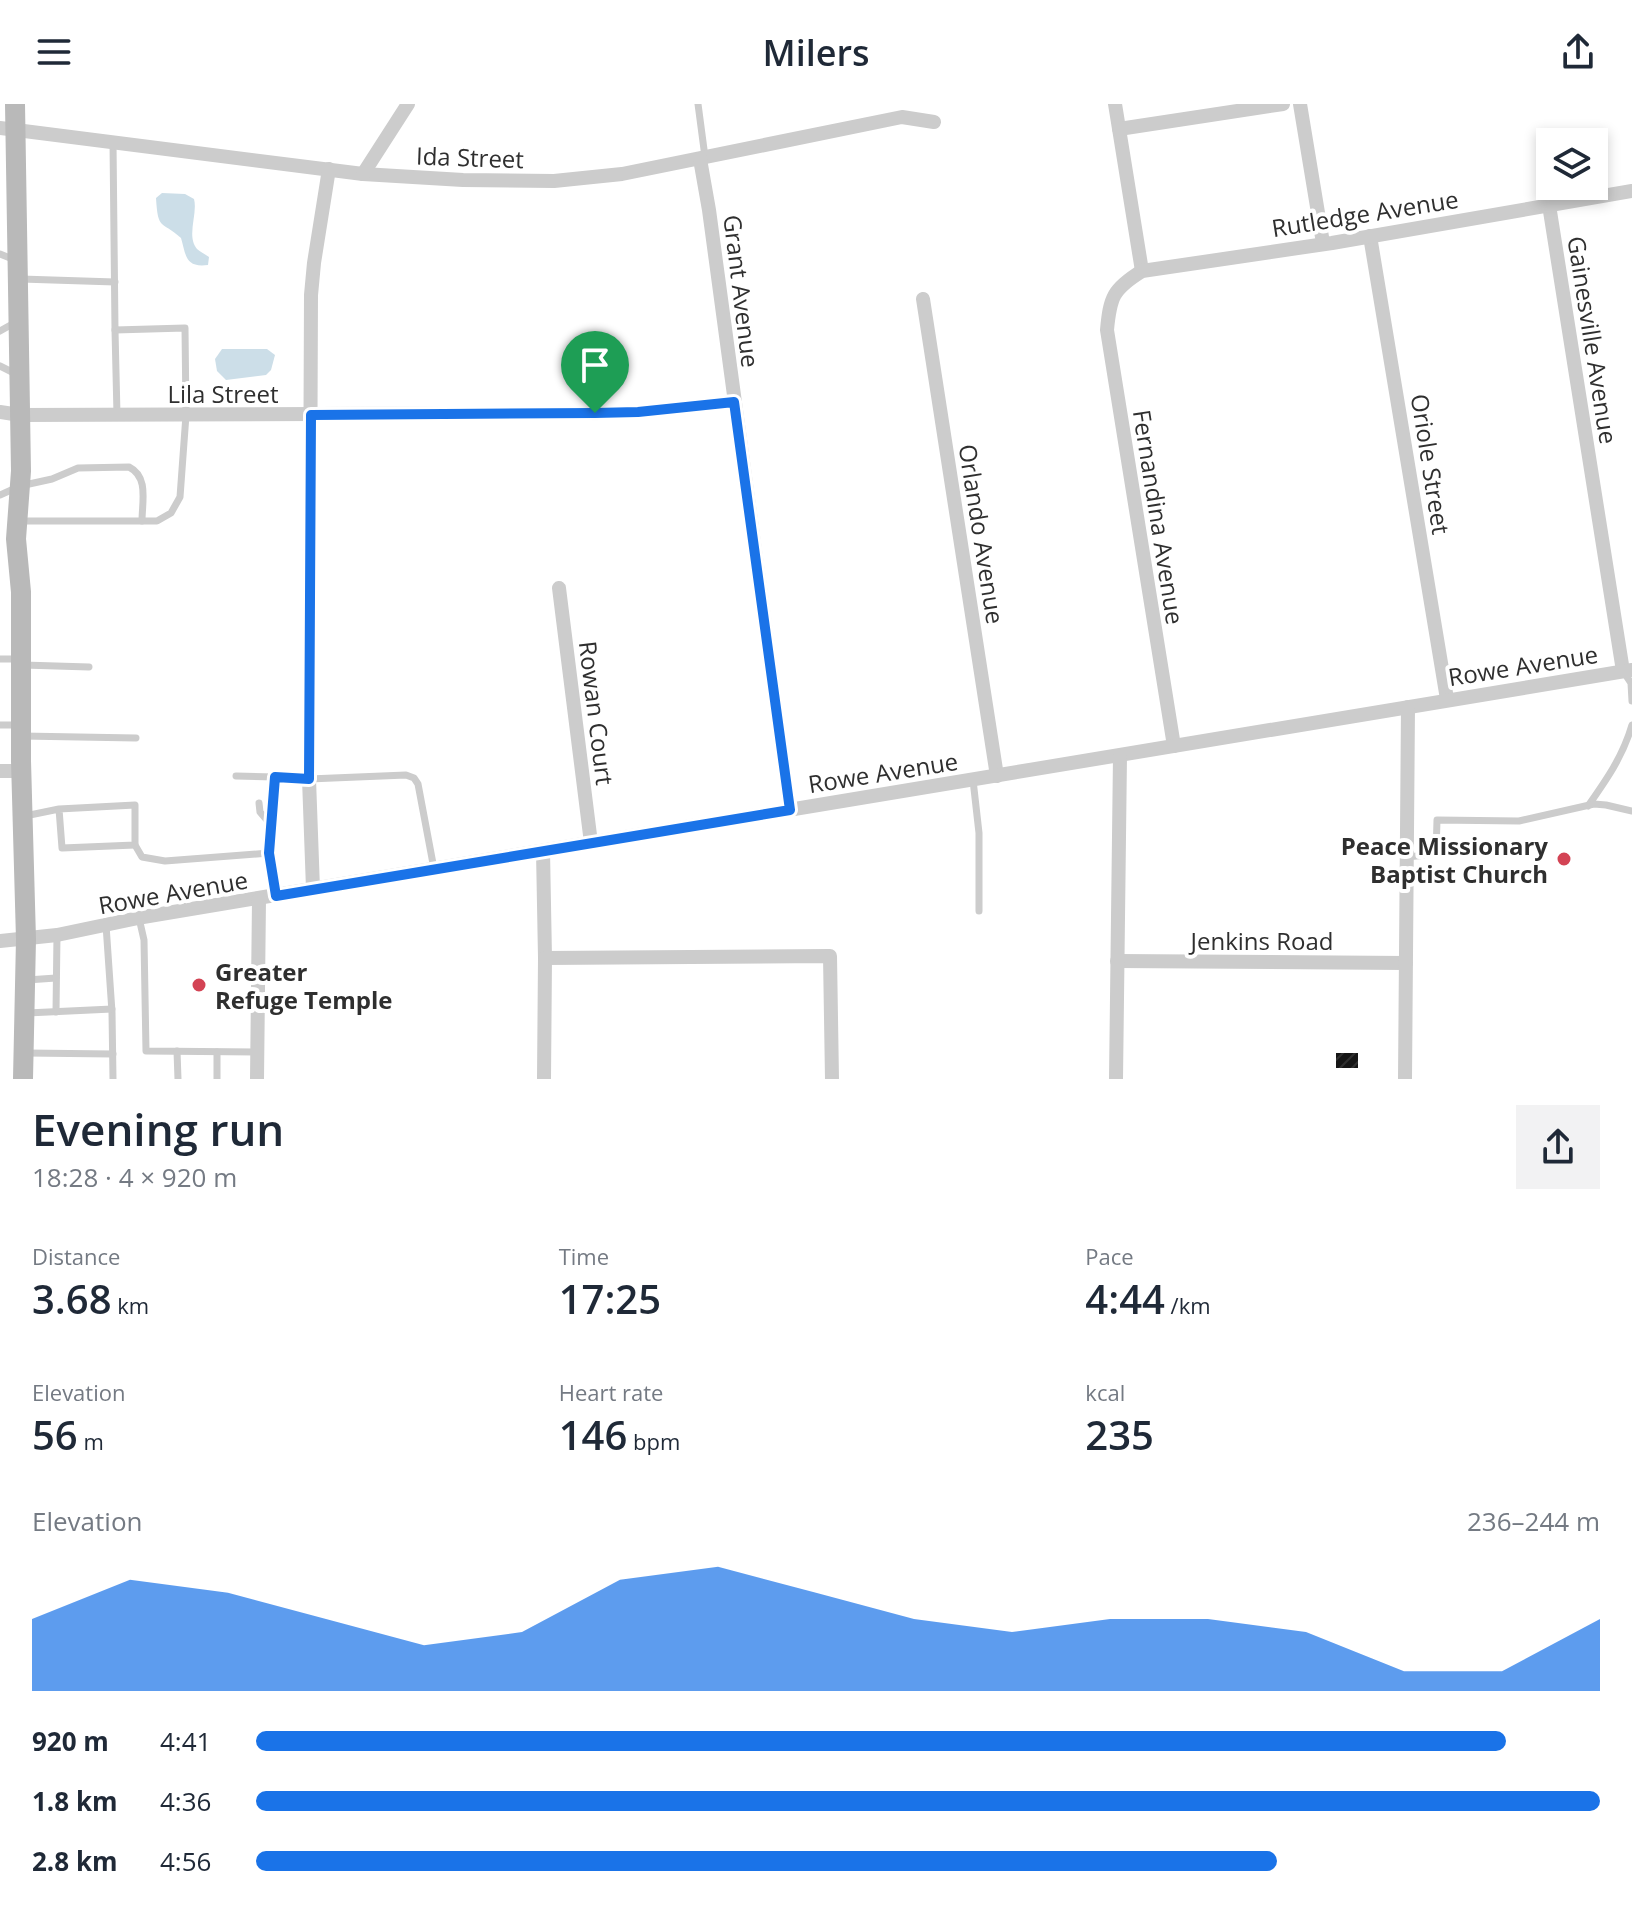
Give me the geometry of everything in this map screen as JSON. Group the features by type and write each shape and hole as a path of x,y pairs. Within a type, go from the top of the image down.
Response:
{"main road":[{"path":"15,104 8,129 19,375 10,414 20,486 14,532 21,592 14,661 21,731 26,939 23,1079"}],"street":[{"path":"363,174 408,104"},
{"path":"1115,104 1142,271"},
{"path":"1119,129 1283,104"},
{"path":"1300,104 1323,243"},
{"name":"Ida Street","path":"8,129 363,174 554,181 622,174 902,117 934,122"},
{"name":"Grant Avenue","path":"703,158 790,810"},
{"path":"313,889 309,779 311,295 329,169"},
{"name":"Rutledge Avenue","path":"1113,294 1142,271 1632,191"},
{"name":"Gainesville Avenue","path":"1549,205 1627,671"},
{"name":"Oriole Street","path":"1370,236 1447,699"},
{"name":"Fernandina Avenue","path":"1113,294 1107,330 1174,746"},
{"name":"Orlando Avenue","path":"923,299 997,776"},
{"name":"Lila Street","path":"10,414 595,413 734,402"},
{"name":"Rowan Court","path":"559,588 591,843"},
{"name":"Rowe Avenue","path":"0,941 57,935 139,918 1627,671"},
{"path":"1405,1079 1408,707"},
{"path":"1116,1079 1120,756"},
{"path":"0,771 22,771"},
{"path":"543,851 544,1079"},
{"path":"257,1079 259,899"},
{"path":"545,958 830,956 832,1079"},
{"name":"Jenkins Road","path":"1117,961 1406,963"}],"lane":[{"path":"698,104 703,158"},
{"path":"113,142 117,415"},
{"path":"12,264 115,282"},
{"path":"0,331 18,321"},
{"path":"14,532 157,521 171,513 178,503 186,415 185,328 115,330"},
{"path":"0,366 19,375"},
{"path":"0,495 78,468 129,467 141,479 142,521"},
{"path":"14,661 89,667"},
{"path":"1627,671 1632,701"},
{"path":"0,725 21,731 136,738"},
{"path":"1588,806 1614,769 1632,725"},
{"path":"236,776 258,780 275,777 309,779 406,775 414,778 418,784 434,869"},
{"path":"275,777 269,853 276,896"},
{"path":"973,780 979,833 979,911"},
{"path":"259,803 260,812 271,825"},
{"path":"23,816 59,809 135,805 135,845 142,857 165,861 269,853"},
{"path":"1406,857 1436,854 1437,820 1519,821 1606,805 1632,811"},
{"path":"59,809 62,848 135,845"},
{"path":"139,918 144,940 146,1051 258,1052"},
{"path":"106,925 113,1079"},
{"path":"56,1012 57,935"},
{"path":"25,980 56,978"},
{"path":"25,1013 112,1009"},
{"path":"177,1051 178,1079"},
{"path":"217,1052 217,1079"},
{"path":"24,1053 113,1054"}],"water":[{"path":"162,193 185,194 194,199 192,238 197,249 209,257 208,265 191,262 181,238 162,224 156,198"},
{"path":"222,349 267,349 275,355 271,370 266,375 226,380 217,371 215,359"}],"building":[{"path":"1336,1053 1358,1053 1358,1068 1336,1068"}],"place":[{"name":"Peace Missionary Baptist Church","path":"1564,859"},
{"name":"Greater Refuge Temple","path":"199,985"}],"route":[{"path":"734,402 790,810 276,896 269,853 275,777 309,779 311,415 595,413 734,402"}]}
